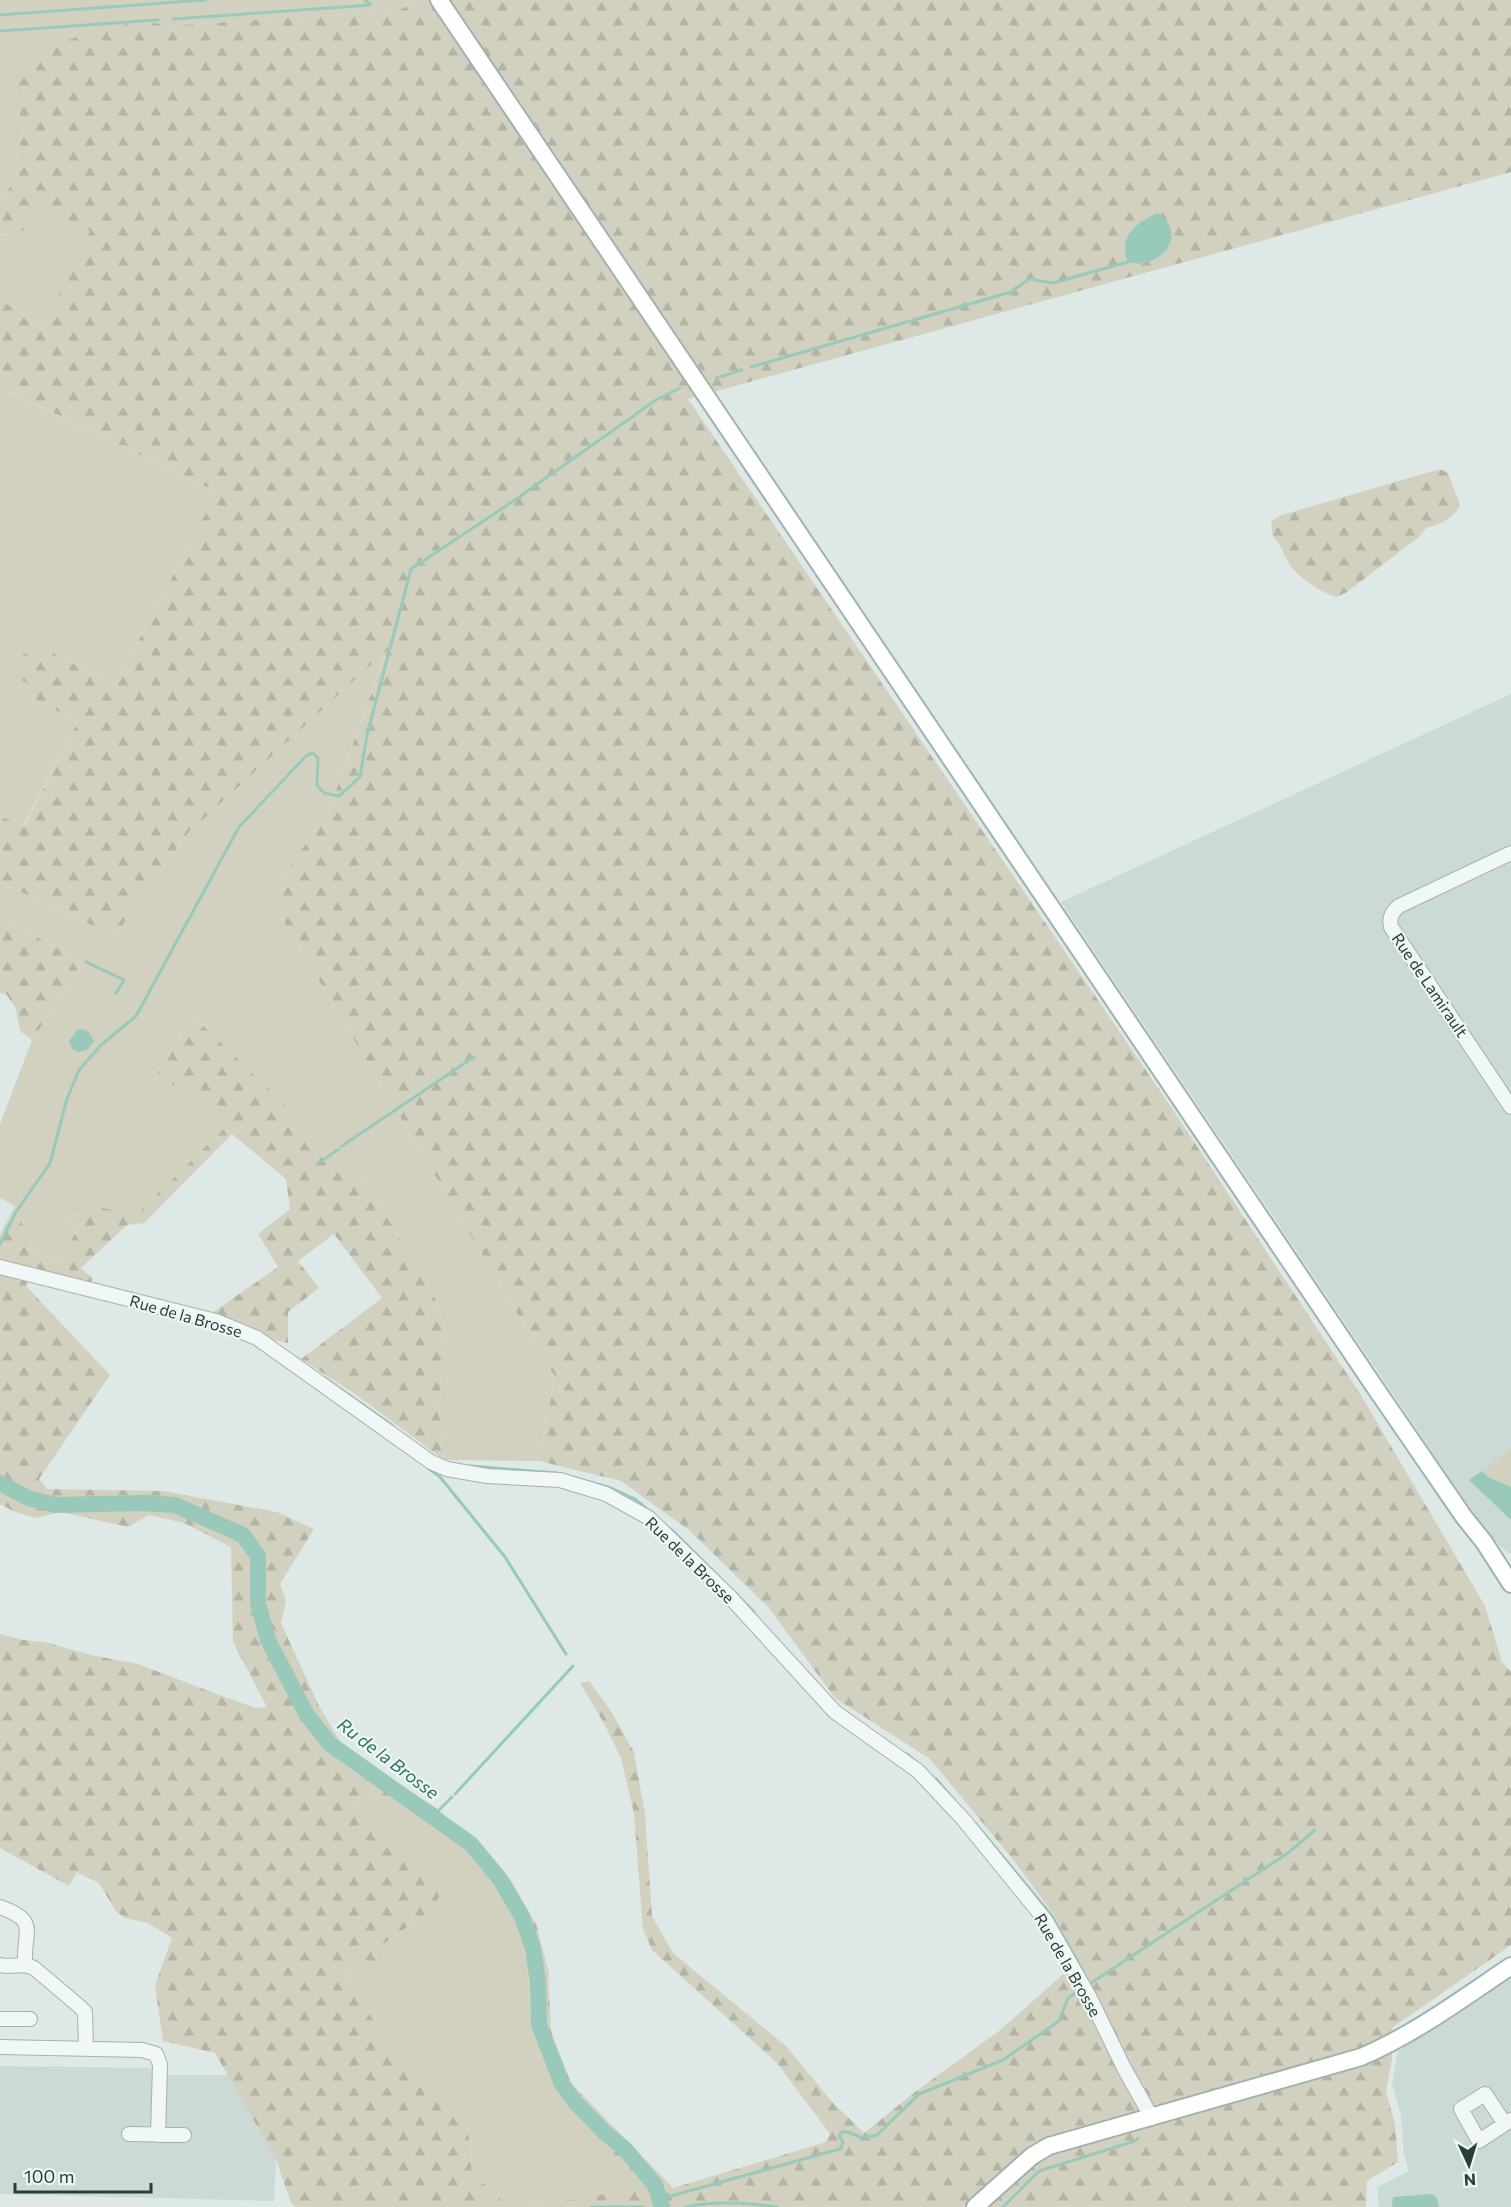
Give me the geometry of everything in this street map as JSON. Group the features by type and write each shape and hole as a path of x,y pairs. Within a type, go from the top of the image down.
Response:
{"main road":[{"path":"439,0 1374,1386 1511,1584"},
{"path":"1484,1542 1511,1560"},
{"path":"975,2207 1019,2166 1040,2151 1361,2057 1383,2048 1410,2032 1511,1966"}],"street":[{"name":"Rue de Lamirault","path":"1511,853 1399,906 1393,911 1390,921 1391,927 1511,1107"},
{"name":"Rue de la Brosse","path":"0,1267 216,1321 238,1329 257,1338 431,1462 447,1469 487,1476 560,1480 606,1494 649,1518 730,1597 835,1712 918,1771 963,1819 1046,1921 1090,1998 1124,2068 1152,2118"},
{"path":"0,1907 21,1916 27,1924 25,1964"},
{"path":"27,1924 42,1923"},
{"path":"0,1965 8,1967 25,1964 34,1968 85,2012 86,2049"},
{"path":"0,2019 30,2019"},
{"path":"0,2047 142,2050 156,2054 160,2065 158,2135"},
{"path":"129,2134 184,2135"}],"shaded area":[{"path":"1158,213 1167,222 1171,231 1171,241 1167,249 1150,261 1128,262 1125,245 1131,231 1150,216"},
{"path":"1511,694 1511,1554 1487,1532 1451,1480 1061,902"},
{"path":"83,1029 89,1032 94,1041 87,1050 78,1052 73,1050 69,1041 77,1030"},
{"path":"1482,1471 1488,1477 1511,1487 1511,1520 1469,1480"},
{"path":"1511,1978 1511,2207 1379,2207 1377,2187 1409,2171 1404,2154 1401,2116 1392,2083 1398,2051"},
{"path":"0,2066 152,2068 153,2075 228,2075 276,2159 274,2201 0,2194"},
{"path":"1432,2194 1437,2198 1439,2207 1392,2207 1393,2197"}],"green space":[{"path":"0,0 420,0 397,11 182,25 137,22 16,92 22,128 16,179 0,201"},
{"path":"420,0 1511,0 1511,172 688,399 1175,1113 1359,1392 1485,1606 1502,1662 1511,1672 1511,1945 1392,2028 1392,2059 1386,2091 1395,2124 1398,2162 1367,2181 1366,2207 529,2207 643,2187 556,2091 532,2030 527,1961 518,1927 496,1882 465,1846 392,1796 365,1797 356,1802 380,1823 419,1864 439,1895 437,1905 381,1946 385,1963 379,1969 356,1962 344,1974 411,2079 442,2085 468,2129 472,2172 508,2207 296,2207 291,2203 276,2159 215,2053 163,2041 155,1985 172,1938 148,1923 125,1918 116,1911 99,1883 77,1872 69,1886 0,1848 0,1634 138,1664 256,1708 267,1707 233,1642 231,1547 184,1523 149,1515 128,1527 61,1512 35,1518 0,1504 0,1235 15,1206 34,1252 59,1261 79,1227 65,1222 82,1204 136,1215 226,1127 157,1072 193,1016 367,1184 428,1285 437,1302 445,1332 439,1411 444,1460 355,1394 301,1359 382,1298 334,1234 298,1261 319,1288 288,1312 288,1343 195,1325 278,1267 258,1234 290,1209 286,1179 232,1134 144,1223 127,1225 81,1268 93,1278 86,1297 33,1266 26,1286 110,1375 39,1479 47,1489 163,1491 277,1512 314,1529 280,1584 286,1600 281,1623 319,1706 339,1740 371,1766 432,1805 483,1849 512,1882 536,1924 548,1969 551,2031 571,2083 673,2188 826,2142 830,2134 777,2063 652,1950 643,1929 634,1813 621,1758 580,1683 589,1681 609,1708 634,1752 645,1814 652,1916 673,1953 787,2047 832,2102 864,2133 915,2092 999,2031 1078,1961 1054,1915 1015,1862 930,1759 835,1698 769,1608 689,1530 621,1481 539,1461 555,1377 269,897 329,810 387,650 188,833 115,936 0,882 0,816 24,826 78,722 28,696 32,686 12,675 24,653 45,663 51,652 115,685 217,492 8,391 0,404 0,299 43,329 90,231 41,205 23,231 0,236 0,201 16,179 22,128 16,92 23,70 36,52 87,33 137,22 182,25 397,11"},
{"path":"41,204 91,231 43,329 0,299 0,236 23,231"},
{"path":"7,391 217,492 115,685 51,652 45,663 24,653 33,686 28,696 78,722 23,826 0,816 0,404"},
{"path":"1440,469 1448,473 1460,505 1454,514 1441,523 1426,528 1419,537 1347,592 1337,597 1318,589 1299,575 1273,537 1271,521 1282,515"},
{"path":"387,649 329,810 269,897 555,1377 539,1461 444,1460 439,1411 445,1332 437,1302 428,1285 367,1184 193,1016 157,1072 227,1127 136,1215 66,1223 79,1227 59,1261 34,1252 15,1206 0,1198 0,1124 32,1040 78,970 67,953 0,918 0,882 115,936 188,833"},
{"path":"0,918 67,953 78,970 32,1040 20,1031 16,1009 6,994 0,993"},
{"path":"1511,1448 1511,1487 1488,1477 1482,1471"},
{"path":"392,1796 465,1846 496,1882 518,1927 527,1961 532,2030 556,2091 644,2187 529,2207 508,2207 472,2172 468,2129 411,2080 344,1974 356,1962 385,1963 381,1946 437,1905 380,1823 356,1802 365,1797"}],"waterway":[{"path":"0,15 205,0"},
{"path":"173,19 371,5 365,0"},
{"path":"0,31 158,20"},
{"path":"751,367 1011,292 1029,279 1053,283 1128,262"},
{"path":"716,378 742,370"},
{"path":"0,1244 16,1212 50,1163 67,1099 79,1070 101,1045 136,1016 239,827 306,756 313,753 318,758 317,785 324,793 339,796 360,777 367,735 411,569 512,502 656,400 680,388"},
{"path":"86,962 124,980 116,993"},
{"path":"342,1146 474,1057"},
{"path":"317,1164 339,1149"},
{"path":"325,1378 393,1426"},
{"path":"470,1466 556,1473"},
{"path":"428,1468 440,1477 505,1557 566,1654"},
{"path":"571,1477 611,1488 635,1499 676,1534 754,1612"},
{"name":"Ru de la Brosse","path":"0,1483 28,1498 55,1505 142,1503 175,1505 243,1535 258,1556 258,1603 268,1640 307,1715 330,1744 471,1844 500,1879 522,1917 533,1948 538,1982 539,2025 562,2084 574,2101 605,2133 624,2148 655,2185 662,2207"},
{"path":"455,1794 573,1666"},
{"path":"907,1754 915,1761"},
{"path":"936,1779 954,1800"},
{"path":"431,1818 452,1797"},
{"path":"975,1823 1052,1916 1083,1971"},
{"path":"1088,1985 1288,1853 1315,1830"},
{"path":"660,2199 840,2149 843,2143 839,2135 842,2132 862,2138 877,2135 919,2094 1003,2060 1059,2021 1068,1998 1077,1992"},
{"path":"1003,2207 1039,2171 1135,2141 1138,2138"},
{"path":"686,2207 720,2203 777,2207"},
{"path":"591,2207 643,2207"}]}
